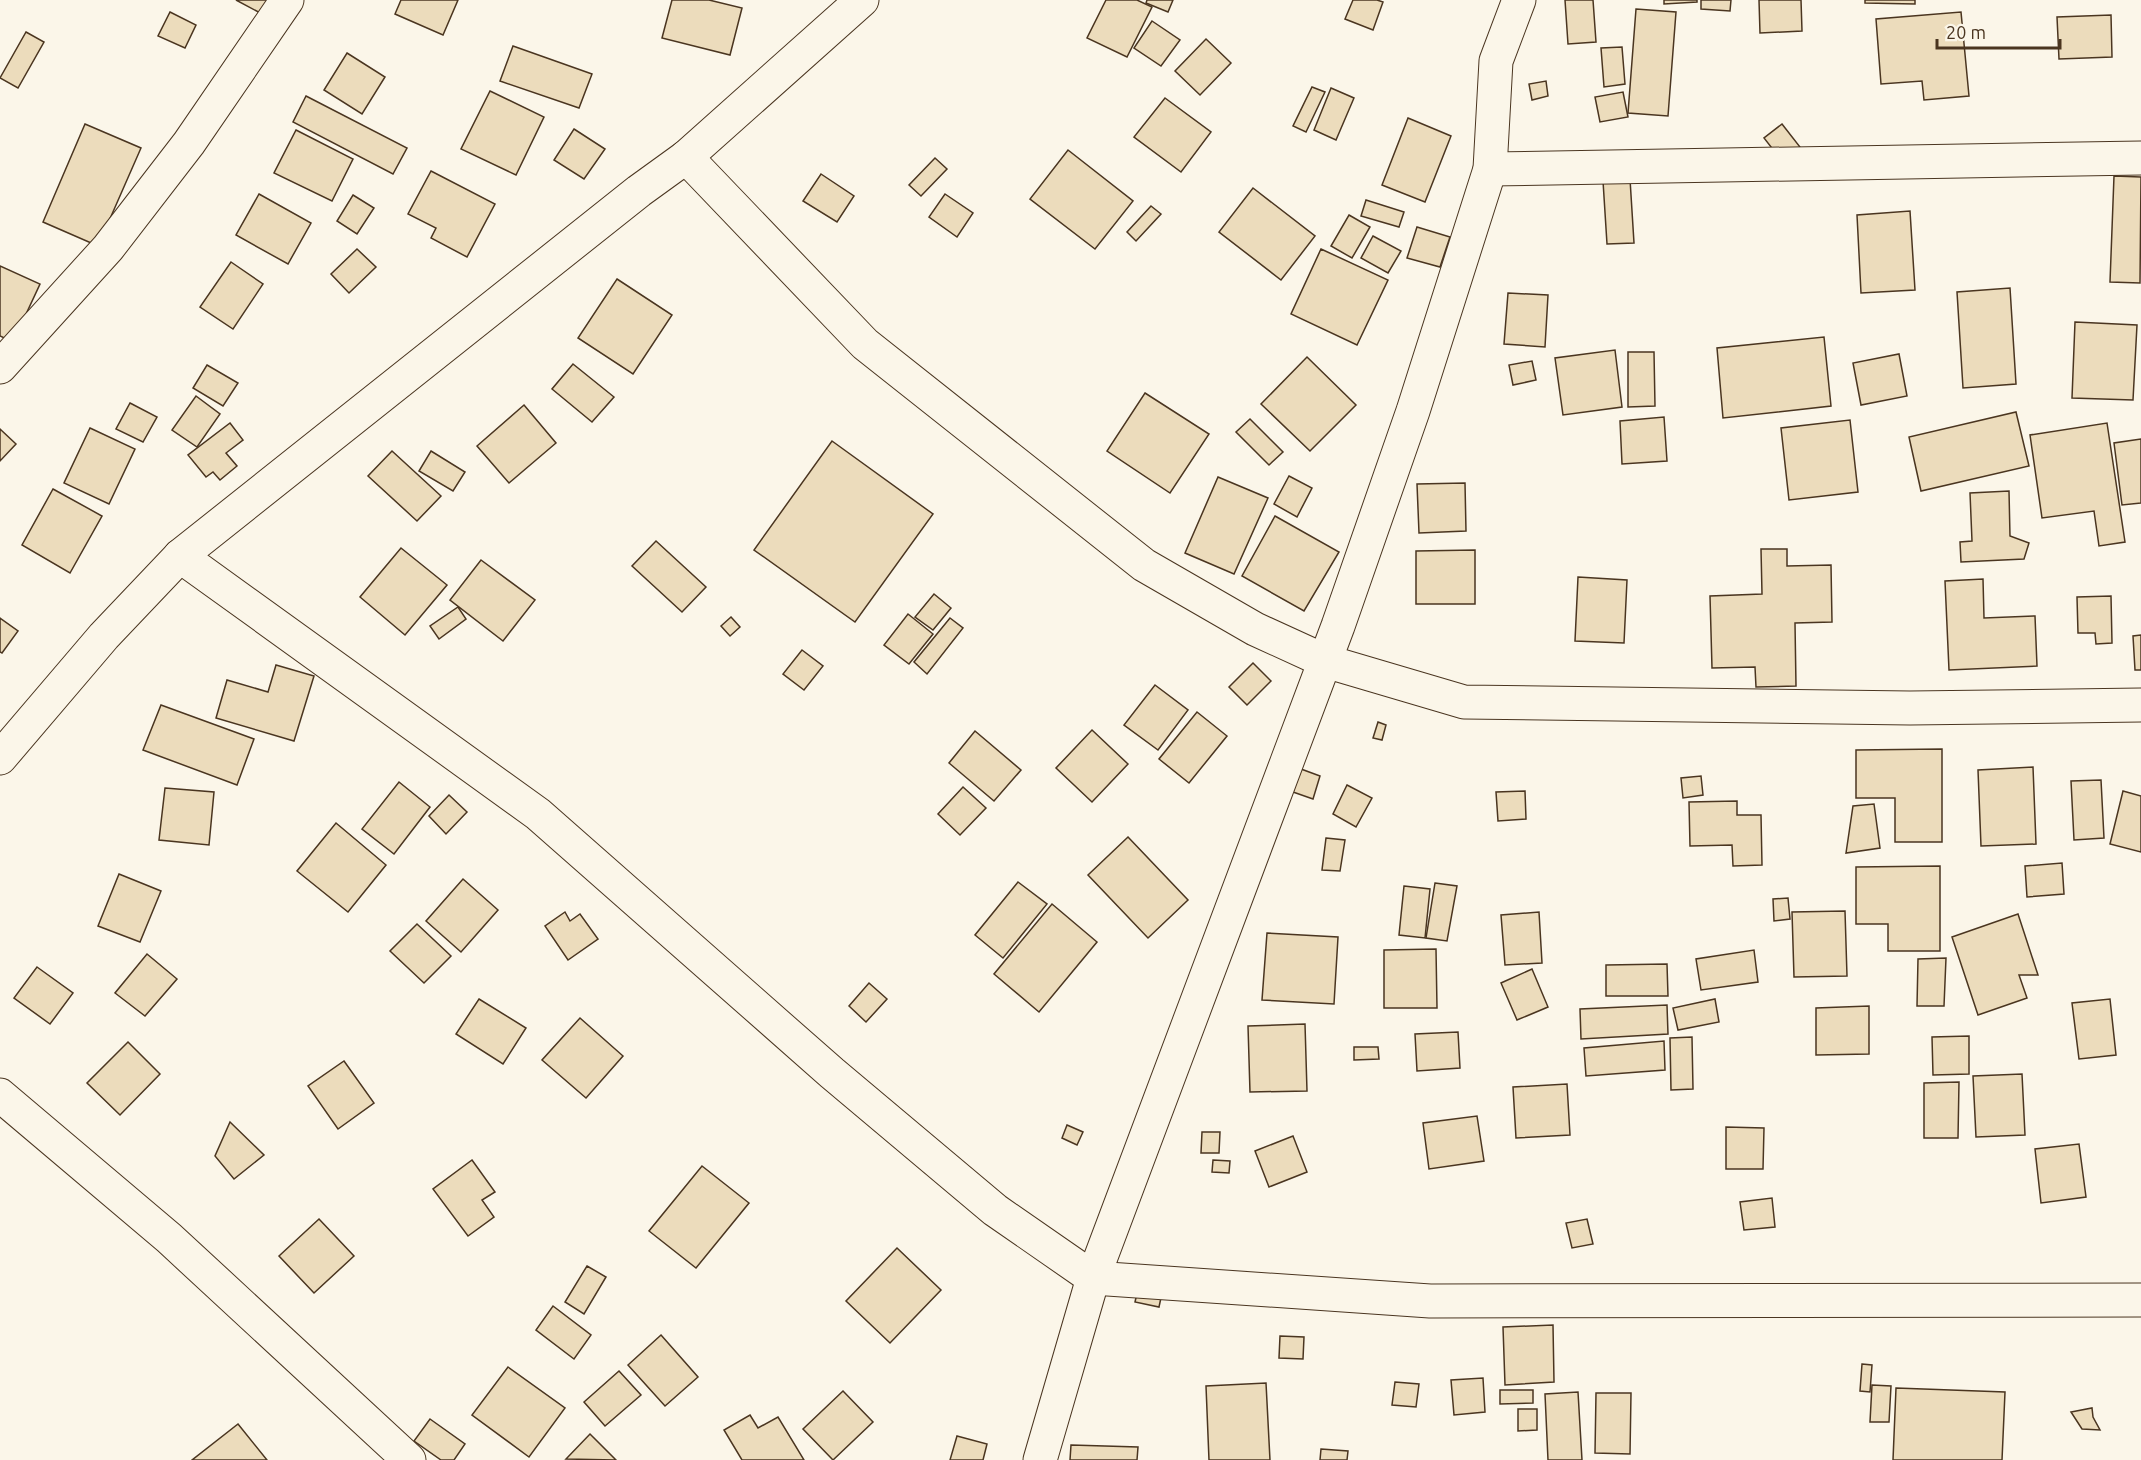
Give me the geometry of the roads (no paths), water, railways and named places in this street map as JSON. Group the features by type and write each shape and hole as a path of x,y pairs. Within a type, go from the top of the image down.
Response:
{"street":[{"path":"0,368 108,248 189,143 287,0"},
{"path":"0,758 104,636 180,556 630,198 686,157 862,0"},
{"path":"1041,1460 1092,1278 1325,661 1413,411 1490,169 1496,61 1520,0"},
{"path":"686,157 865,344 1144,565 1256,629 1325,661 1464,702 1910,708 2141,705"},
{"path":"1490,169 2141,158"},
{"path":"180,556 538,814 832,1073 986,1202 1092,1278 1430,1301 2141,1300"},
{"path":"0,1095 169,1238 409,1460"}]}
